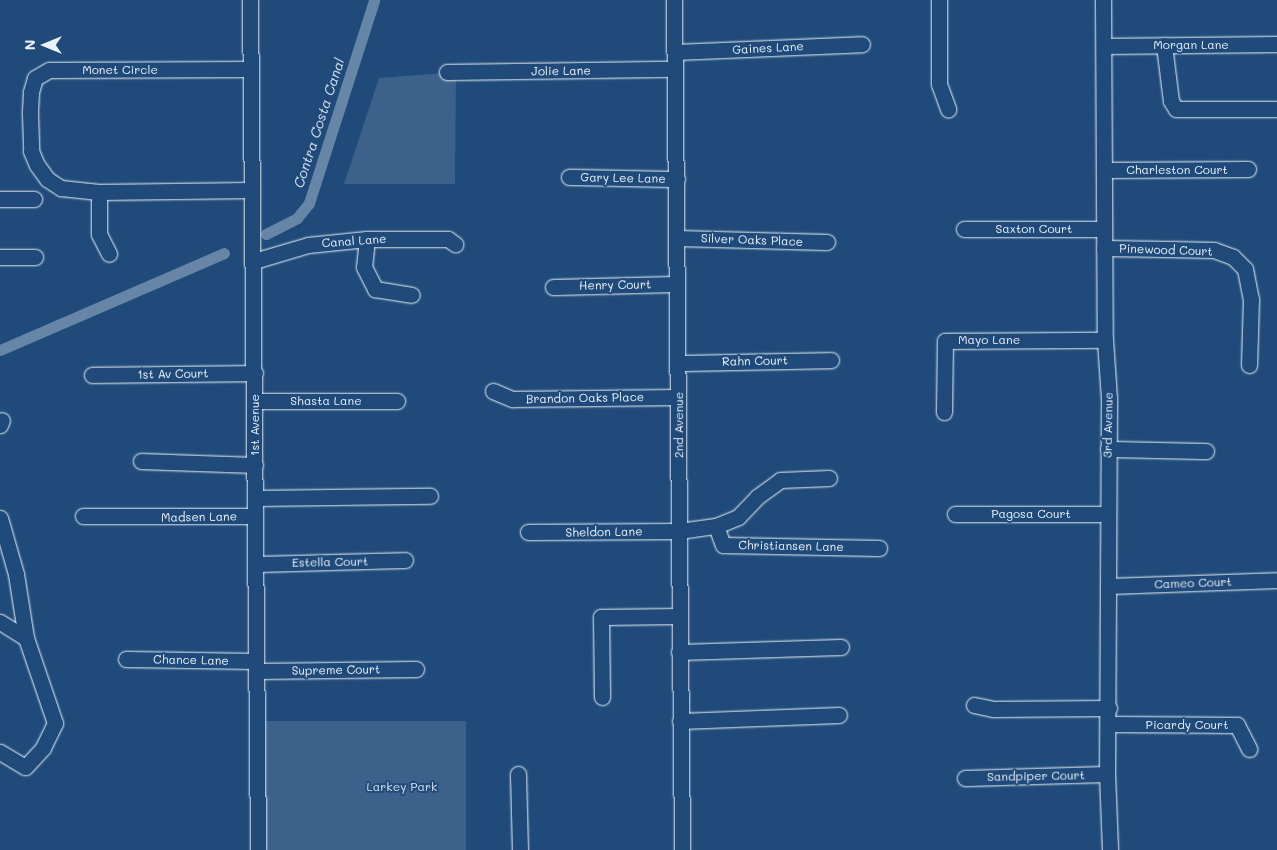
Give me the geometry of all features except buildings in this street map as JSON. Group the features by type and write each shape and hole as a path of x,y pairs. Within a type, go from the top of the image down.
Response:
{"street":[{"name":"1st Avenue","path":"250,0 251,190 254,261 258,850"},
{"name":"2nd Avenue","path":"674,0 682,850"},
{"path":"939,0 939,84 948,109"},
{"name":"3rd Avenue","path":"1103,0 1105,340 1108,449 1106,514 1109,586 1107,774 1110,850"},
{"name":"Gaines Lane","path":"675,52 862,44"},
{"name":"Morgan Lane","path":"1104,46 1277,44"},
{"path":"1164,45 1171,101 1176,109 1277,109"},
{"name":"Monet Circle","path":"250,69 42,72 35,78 30,92 31,151 36,165 47,179 61,188 99,192 251,190"},
{"name":"Jolie Lane","path":"447,72 675,69"},
{"name":"Charleston Court","path":"1105,170 1248,169"},
{"name":"Gary Lee Lane","path":"568,177 677,179"},
{"path":"99,192 99,234 109,254"},
{"path":"0,199 34,199"},
{"name":"Saxton Court","path":"964,229 1104,229"},
{"name":"Silver Oaks Place","path":"677,238 827,242"},
{"path":"367,239 364,267 375,289 412,295"},
{"name":"Canal Lane","path":"254,261 308,245 367,239 448,239 454,244"},
{"name":"Pinewood Court","path":"1104,248 1214,250 1233,257 1245,269 1251,299 1249,365"},
{"path":"0,257 35,257"},
{"name":"Henry Court","path":"553,287 677,284"},
{"name":"Mayo Lane","path":"944,412 945,341 1105,340"},
{"name":"Rahn Court","path":"678,363 831,360"},
{"name":"1st Av Court","path":"92,375 255,373"},
{"name":"Brandon Oaks Place","path":"493,391 512,399 678,397"},
{"name":"Shasta Lane","path":"255,401 397,401"},
{"path":"1108,449 1206,451"},
{"path":"141,461 255,464"},
{"name":"Sheldon Lane","path":"528,532 680,531 716,526 738,518 757,497 780,480 829,478"},
{"path":"255,498 430,496"},
{"name":"Pagosa Court","path":"955,514 1106,514"},
{"name":"Madsen Lane","path":"83,516 255,516"},
{"path":"0,518 16,574 26,638 55,723 43,748 25,767 0,752"},
{"name":"Christiansen Lane","path":"716,526 723,545 879,548"},
{"name":"Estella Court","path":"256,564 405,560"},
{"name":"Cameo Court","path":"1109,586 1277,580"},
{"path":"602,697 602,617 679,616"},
{"path":"0,622 26,638"},
{"path":"679,652 841,648"},
{"name":"Chance Lane","path":"126,659 256,666"},
{"name":"Supreme Court","path":"256,666 416,669"},
{"path":"974,705 993,709 1109,708"},
{"path":"680,722 839,715"},
{"name":"Picardy Court","path":"1109,724 1237,725 1250,749"},
{"path":"518,774 520,850"},
{"name":"Sandpiper Court","path":"966,778 1107,774"}],"green space":[{"path":"456,72 455,184 344,184 379,78"},
{"name":"Larkey Park","path":"257,721 466,721 466,850 257,850"}],"waterway":[{"name":"Contra Costa Canal","path":"266,234 297,218 309,203 374,0"},
{"name":"Contra Costa Canal","path":"0,350 224,253"}]}
